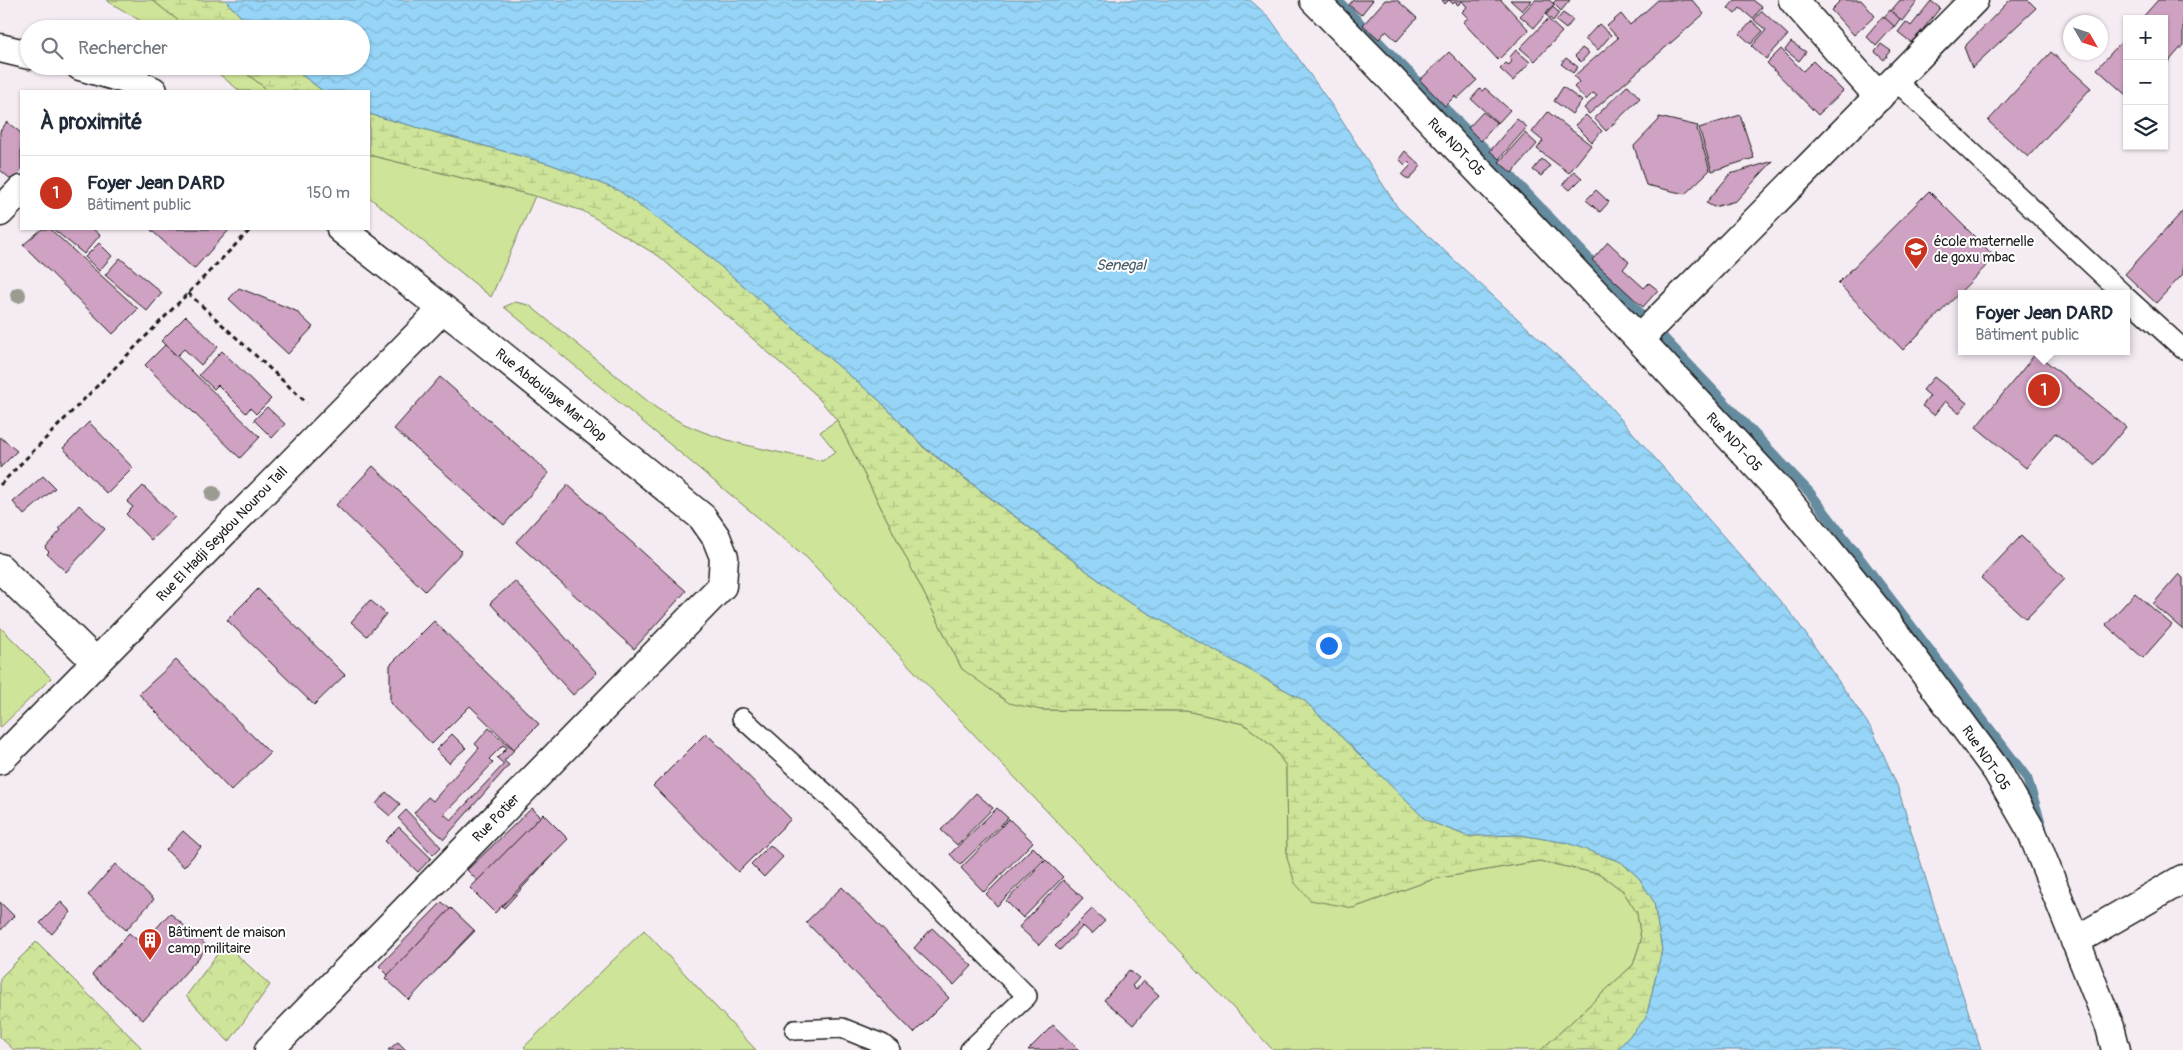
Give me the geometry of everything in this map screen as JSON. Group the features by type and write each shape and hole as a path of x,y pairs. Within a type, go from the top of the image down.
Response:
{"street":[{"name":"Rue NDT-05","path":"1314,0 1639,339 1781,492 1883,617 1997,771 2031,830 2110,1027 2116,1050"},
{"path":"1793,0 1887,89"},
{"path":"1639,339 1974,0"},
{"path":"0,48 20,53"},
{"path":"102,75 134,88"},
{"path":"0,212 20,191"},
{"name":"Rue Abdoulaye Mar Diop","path":"342,230 443,308 702,517 716,537 724,557 722,586"},
{"name":"Rue El Hadji Seydou Nourou Tall","path":"0,760 443,308"},
{"path":"0,568 96,662"},
{"name":"Rue Potier","path":"269,1050 722,586"},
{"path":"2075,942 2183,879"}],"lane":[{"path":"1887,89 2118,290"},
{"path":"2130,301 2183,349"},
{"path":"742,718 836,803 1027,996 970,1050"},
{"path":"796,1030 842,1028 882,1044 890,1050"}],"path":[{"path":"0,485 250,230"},
{"path":"188,293 330,424"}],"green space":[{"path":"106,0 152,0 178,20 139,20"},
{"path":"152,0 225,0 244,20 178,20"},
{"path":"220,75 249,75 268,90 239,90"},
{"path":"249,75 302,75 322,90 268,90"},
{"path":"370,114 550,164 618,190 700,249 880,401 924,448 1125,600 1305,701 1426,820 1467,836 1521,835 1568,843 1621,862 1639,878 1654,902 1662,950 1646,1018 1617,1050 1541,1050 1633,965 1641,940 1637,913 1623,891 1600,874 1539,861 1434,879 1353,908 1310,900 1295,883 1287,858 1286,766 1273,747 1244,724 1186,711 1041,710 1009,703 962,669 837,420 813,392 660,257 583,211 535,196 370,155"},
{"path":"370,155 535,196 491,297 370,198"},
{"path":"515,302 529,305 655,407 674,419 714,436 757,448 822,461 836,452 820,432 837,420 962,669 1041,710 1186,711 1244,724 1273,747 1286,766 1287,858 1353,908 1434,879 1539,861 1600,874 1623,891 1637,913 1641,940 1633,965 1541,1050 1273,1050 807,558 504,307"},
{"path":"0,627 51,678 0,728"},
{"path":"644,930 756,1050 527,1050 524,1047"},
{"path":"36,942 141,1047 139,1050 107,1050 100,1048 96,1050 14,1050 0,1037 0,978"},
{"path":"225,944 270,985 229,1042 186,996"}],"water":[{"name":"Senegal","path":"225,0 1250,0 1269,17 1333,107 1398,208 1598,393 1794,617 1873,731 1897,785 1981,1050 1617,1050 1646,1018 1662,950 1654,902 1639,878 1621,862 1567,843 1521,835 1467,836 1426,820 1305,701 1125,600 924,447 880,401 700,249 618,190 550,164 370,114 370,90 322,90 302,75 370,75 370,20 244,20"}],"building":[{"path":"1353,0 1373,0 1361,15 1349,5"},
{"path":"1385,0 1397,0 1417,18 1397,41 1386,31 1379,39 1363,25"},
{"path":"1449,0 1501,0 1529,30 1498,60 1463,22 1468,18 1462,12 1467,7 1462,1 1458,5 1455,2 1453,4"},
{"path":"1510,0 1532,0 1522,11"},
{"path":"1535,0 1549,0 1554,4 1534,28 1520,16"},
{"path":"1556,0 1570,0 1561,11 1553,3"},
{"path":"1658,0 1692,0 1704,14 1589,114 1584,108 1597,96 1593,93 1586,100 1574,87 1579,82 1574,76 1618,38 1607,26 1621,14 1630,25"},
{"path":"1735,0 1753,0 1762,7 1753,19 1740,8 1735,14 1728,8"},
{"path":"1841,0 1861,0 1875,16 1854,35 1831,10"},
{"path":"1900,0 1918,0 1902,21 1890,12"},
{"path":"2010,0 2028,0 2036,8 1972,68 1964,47"},
{"path":"2158,0 2183,0 2183,45 2168,62 2168,15 2145,15"},
{"path":"1931,1 1940,8 1912,43 1898,32 1906,22 1911,26"},
{"path":"1553,7 1559,13 1553,21 1546,15"},
{"path":"1890,10 1900,19 1894,27 1889,23 1881,32 1875,28"},
{"path":"1762,11 1788,35 1766,59 1752,46 1766,30 1754,20"},
{"path":"1563,13 1573,20 1566,29 1556,21"},
{"path":"1883,16 1894,26 1876,46 1866,36"},
{"path":"1548,19 1562,32 1535,61 1520,48"},
{"path":"1752,21 1763,31 1751,44 1740,34"},
{"path":"1599,24 1611,35 1598,50 1585,39"},
{"path":"2123,40 2123,92 2097,69 2105,60 2108,60 2108,57"},
{"path":"1791,42 1806,52 1799,61 1785,50"},
{"path":"1881,44 1891,51 1884,60 1875,52"},
{"path":"1582,48 1589,53 1581,62 1575,56"},
{"path":"1781,49 1803,71 1813,61 1843,91 1818,115 1767,63"},
{"path":"1516,50 1530,62 1513,81 1500,69 1506,63 1509,65 1512,61 1509,58"},
{"path":"1449,52 1477,80 1457,99 1455,96 1445,106 1420,80"},
{"path":"2051,52 2091,88 2028,157 1988,121"},
{"path":"1566,58 1578,67 1573,73 1561,64"},
{"path":"1628,85 1640,98 1606,131 1594,118"},
{"path":"1563,87 1582,101 1572,114 1554,101"},
{"path":"1485,88 1510,110 1498,123 1471,99 1480,89 1482,91"},
{"path":"1483,112 1497,123 1481,141 1468,128"},
{"path":"1548,112 1591,145 1569,173 1537,149 1543,141 1532,132"},
{"path":"1586,115 1602,131 1592,142 1575,125"},
{"path":"1740,115 1754,158 1712,171 1699,128"},
{"path":"1659,117 1698,126 1697,129 1710,170 1685,194 1646,185 1634,146 1659,120"},
{"path":"1517,119 1527,127 1499,159 1490,151"},
{"path":"7,122 20,132 20,171 13,181 0,170 0,131"},
{"path":"1525,133 1537,144 1512,173 1499,162"},
{"path":"1405,151 1421,166 1409,180 1402,175 1411,165 1408,162 1405,165 1399,159"},
{"path":"1542,159 1550,166 1541,176 1533,170"},
{"path":"1773,161 1736,201 1714,207 1706,203 1730,174"},
{"path":"1574,171 1582,178 1570,190 1563,184"},
{"path":"1596,190 1609,202 1600,212 1586,200"},
{"name":"école maternelle de goxu mbac","path":"1929,191 1995,257 1962,290 1958,290 1958,294 1903,350 1838,283"},
{"path":"2183,211 2183,274 2156,303 2125,274"},
{"path":"41,230 51,230 138,309 113,334 23,245"},
{"path":"54,230 94,230 100,235 84,254"},
{"path":"151,230 229,230 194,269"},
{"path":"1608,242 1629,262 1623,269 1644,288 1649,283 1658,290 1643,307 1592,260"},
{"path":"99,243 112,256 99,271 85,257"},
{"path":"120,258 162,293 147,311 105,275"},
{"path":"239,288 296,311 313,327 288,354 229,299"},
{"path":"186,316 218,347 201,365 184,349 177,356 161,341"},
{"path":"165,345 260,437 240,458 145,365"},
{"path":"222,351 271,399 256,414 250,408 246,413 218,385 214,389 199,375"},
{"path":"2034,355 2038,355 2126,427 2094,465 2055,433 2026,468 1976,427"},
{"path":"440,377 549,473 504,525 394,429"},
{"path":"1934,377 1967,403 1959,413 1945,401 1934,415 1922,406 1930,396 1923,390"},
{"path":"267,407 285,424 272,438 254,420"},
{"path":"89,422 133,468 107,494 63,448"},
{"path":"0,437 17,451 0,468"},
{"path":"373,466 462,552 425,591 336,505"},
{"path":"43,476 55,488 24,515 13,502"},
{"path":"568,485 686,591 634,649 516,542"},
{"path":"143,486 175,517 151,540 126,514 133,507 127,502"},
{"path":"79,505 105,529 66,572 47,554 49,552 45,548"},
{"path":"2021,536 2065,579 2026,619 1981,578"},
{"path":"2179,574 2183,578 2183,630 2153,604"},
{"path":"515,581 597,673 573,695 490,603"},
{"path":"258,589 345,675 314,705 227,620"},
{"path":"2135,593 2172,625 2143,658 2106,625"},
{"path":"370,600 386,614 367,636 351,622"},
{"path":"434,621 539,724 514,749 470,706 432,744 390,703 390,665"},
{"path":"176,660 270,753 231,791 139,694"},
{"path":"489,728 514,750 504,761 509,765 444,839 414,813 428,797 433,801 479,748 475,744","holes":["503,745 507,748 497,758 504,764 451,820 444,814 493,763 489,759"]},
{"path":"706,733 791,819 738,872 653,786"},
{"path":"452,734 466,748 449,763 436,750"},
{"path":"386,792 400,804 390,816 376,804"},
{"path":"976,793 993,808 957,845 941,830"},
{"path":"532,808 565,841 504,908 467,870"},
{"path":"997,808 1008,818 960,865 950,854"},
{"path":"406,810 441,847 433,855 398,818"},
{"path":"543,814 568,839 495,913 470,888"},
{"path":"1009,819 1033,842 984,892 961,868"},
{"path":"399,827 431,858 418,872 385,841"},
{"path":"183,831 201,847 184,867 166,850"},
{"path":"770,845 783,857 764,877 751,864"},
{"path":"1033,847 1045,859 997,906 986,894"},
{"path":"1046,860 1063,877 1023,918 1006,901"},
{"name":"Bâtiment de maison camp militaire","path":"115,864 154,899 126,930 88,895"},
{"path":"1063,880 1083,898 1039,945 1019,927"},
{"path":"842,887 949,998 914,1033 806,922"},
{"path":"0,902 14,916 1,930 0,929"},
{"path":"61,902 71,912 52,934 40,923"},
{"path":"442,902 475,931 410,997 379,966"},
{"path":"451,908 474,930 409,1000 385,978"},
{"path":"1092,909 1105,921 1092,934 1083,926 1060,950 1055,946"},
{"name":"Bâtiment de maison camp militaire","path":"170,913 208,947 143,1020 92,975 129,933 142,944"},
{"path":"932,928 972,966 954,985 914,948"},
{"path":"1129,970 1139,978 1132,986 1136,990 1143,981 1159,995 1133,1025 1104,1000"},
{"path":"1053,1025 1079,1050 1028,1050"},
{"path":"398,1042 406,1050 388,1050"}],"waterway":[{"path":"1337,0 1490,154 1810,493 2027,778 2042,827"}],"place":[{"name":"école maternelle de goxu mbac","path":"1916,270"},
{"name":"Foyer Jean DARD","path":"2044,390"},
{"name":"Bâtiment de maison camp militaire","path":"150,961"}]}
